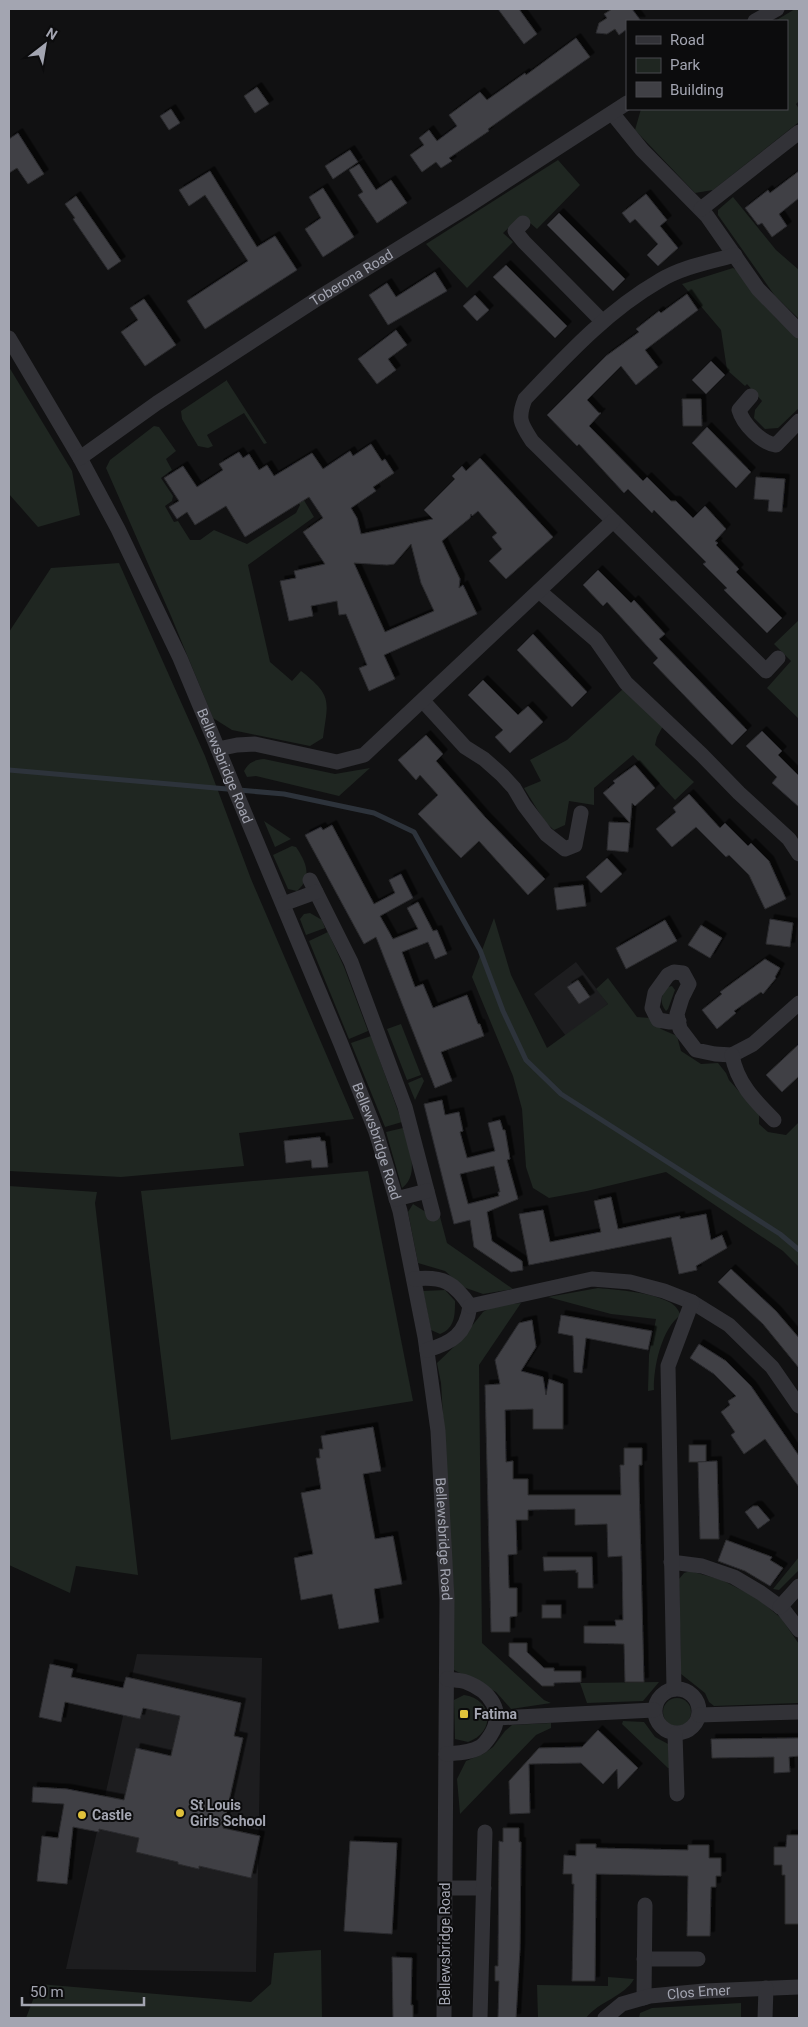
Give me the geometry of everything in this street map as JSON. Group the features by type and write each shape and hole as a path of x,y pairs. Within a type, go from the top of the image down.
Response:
{"street":[{"path":"757,20 777,9"},
{"name":"Toberona Road","path":"80,458 157,404 320,296 466,207 626,104"},
{"path":"612,113 642,150 701,209 758,289 799,331"},
{"path":"701,209 799,132"},
{"path":"523,223 516,231 524,242 602,321"},
{"path":"735,255 682,270 660,280 602,321 525,399 520,412 521,425 532,441 766,671 778,658"},
{"name":"Bellewsbridge Road","path":"9,338 80,458 118,528 180,658 376,1132 396,1199 414,1279 438,1431 447,1599 444,2018"},
{"path":"751,396 739,410 741,417 768,444 776,445 799,421"},
{"path":"218,749 255,744 337,762 364,755 424,701 613,521"},
{"path":"539,591 596,640 626,683 789,839 799,854"},
{"path":"424,701 465,747 484,759 502,775 514,788 546,834 565,849 575,845 581,813"},
{"path":"283,904 313,886 351,962 405,1107 433,1214"},
{"path":"678,1021 680,1029 696,1050 732,1055 753,1044 799,1003"},
{"path":"732,1055 739,1079 751,1098 774,1120"},
{"path":"396,1199 427,1191"},
{"path":"414,1279 428,1277 443,1280 458,1289 470,1306 468,1320 458,1336 444,1345 426,1350"},
{"path":"470,1306 592,1279 630,1282 692,1302 729,1324 772,1367 799,1406"},
{"path":"674,1689 668,1366 692,1302"},
{"path":"671,1562 702,1566 734,1577 780,1607 799,1630"},
{"path":"780,1607 799,1586"},
{"path":"446,1754 482,1747 497,1726 498,1714 492,1701 480,1691 466,1682 447,1679"},
{"path":"674,1689 685,1690 693,1696 698,1705 699,1715 691,1729 675,1734 667,1732 660,1726 655,1719 654,1710 660,1696 667,1691 674,1689"},
{"path":"497,1718 654,1710"},
{"path":"699,1715 799,1712"},
{"path":"675,1734 677,1794"},
{"path":"480,2018 485,1832"},
{"path":"445,1888 484,1888"},
{"path":"644,1998 645,1905"},
{"path":"644,1960 698,1959"},
{"name":"Clos Emer","path":"605,2018 622,2004 644,1998 704,1991 799,1987"},
{"path":"765,2018 766,1988"}],"shaded area":[{"path":"576,962 608,1004 566,1036 534,994"},
{"name":"St Louis Girls School","path":"137,1654 262,1658 256,1972 66,1969"}],"green space":[{"path":"795,9 799,9 799,101 796,104 799,109 799,122 713,190 695,193 635,130 641,110 788,110 788,20 777,20"},
{"path":"558,160 580,185 537,229 522,216 503,233 513,242 467,288 426,244"},
{"path":"733,197 776,250 799,270 799,319 775,296 718,215 718,210"},
{"path":"733,268 738,271 751,290 776,318 799,339 799,408 778,428 765,429 754,418 755,410 762,401 747,384 745,386 727,370 721,330 682,284"},
{"path":"9,367 72,471 80,515 38,527 9,494"},
{"path":"227,380 267,443 264,444 244,413 207,435 213,446 208,448 198,446 182,419 181,411"},
{"path":"154,426 159,427 176,451 166,459 172,470 161,478 173,496 172,501 165,506 174,522 178,521 190,540 200,540 214,530 247,544 296,513 300,505 297,500 302,497 314,517 248,565 270,662 292,681 301,671 319,687 326,700 327,707 323,738 310,746 232,730 213,718 171,616 106,468 110,460"},
{"path":"119,563 205,756 251,879 354,1119 239,1133 244,1166 121,1177 9,1171 9,632 51,568"},
{"path":"799,620 799,719 767,688 791,661 774,644"},
{"path":"623,689 663,726 655,745 694,782 675,800 633,755 594,788 594,805 569,801 565,825 554,830 545,822 524,788 541,781 530,760 567,740"},
{"path":"264,759 335,774 370,768 339,796 256,776 247,777 244,771 248,765"},
{"path":"264,821 291,839 275,847"},
{"path":"292,846 296,847 300,853 306,869 305,880 297,891 288,889 273,855"},
{"path":"310,913 322,920 325,928 306,935 300,919 304,914"},
{"path":"494,918 511,975 547,1048 608,1004 596,989 608,978 637,1017 650,1018 661,1029 677,1036 681,1051 701,1064 718,1063 729,1080 759,1114 759,1124 768,1132 786,1135 799,1122 799,1267 783,1251 666,1172 549,1198 533,1188 526,1167 522,1109 513,1076 472,977"},
{"path":"328,932 344,967 368,1031 349,1039 309,941"},
{"path":"672,986 675,990 666,1011 662,1005 662,996 667,987"},
{"path":"401,1024 421,1075 407,1080 387,1029"},
{"path":"371,1036 402,1122 385,1127 351,1043"},
{"path":"422,1077 424,1081 415,1100 408,1083"},
{"path":"403,1128 410,1151 412,1168 408,1182 402,1188 386,1132"},
{"path":"368,1171 413,1401 171,1440 141,1191"},
{"path":"9,1186 97,1192 95,1203 138,1575 76,1566 70,1593 9,1565"},
{"path":"413,1204 429,1214 439,1213 447,1243 513,1289 483,1294 463,1287 445,1271 418,1263 408,1212"},
{"path":"598,1288 654,1296 673,1304 681,1315 669,1329 660,1349 655,1371 654,1390 648,1391 649,1355 656,1319 611,1314 548,1297"},
{"path":"445,1290 455,1301 455,1311 451,1325 440,1334 431,1330 423,1291"},
{"path":"521,1303 479,1365 482,1643 544,1700 551,1703 511,1709 496,1692 454,1670 454,1596 441,1383 437,1363 460,1341 483,1312 493,1306"},
{"path":"799,1557 799,1570 779,1590 773,1589"},
{"path":"690,1571 722,1580 757,1598 781,1618 799,1644 799,1703 714,1706 709,1702 705,1693 681,1674 679,1579 684,1573"},
{"path":"659,1682 643,1701 587,1703 580,1683"},
{"path":"464,1695 474,1698 481,1703 487,1716 487,1724 483,1731 468,1742 455,1739 454,1700"},
{"path":"677,1698 687,1702 691,1712 687,1722 677,1726 667,1722 663,1712 667,1702"},
{"path":"623,1721 644,1722 655,1737 670,1745 671,1768 668,1768 622,1724"},
{"path":"551,1723 551,1728 536,1735 460,1814 457,1779 466,1761 483,1754 493,1747 512,1725"},
{"path":"321,1950 322,2018 26,2018 39,1984 251,2002 271,1984 274,1953"},
{"path":"608,1977 634,1979 618,1995 591,2012 586,2018 538,2018 537,1985 608,1986"},
{"path":"741,2003 741,2018 639,2018 640,2013 652,2008"}],"building":[{"path":"498,9 519,9 537,34 524,44"},
{"path":"612,9 632,9 640,20 626,20 626,30 619,35 615,29 607,34 596,33 599,23 607,18 604,14"},
{"path":"576,38 590,57 449,158 452,161 441,168 436,162 422,172 410,155 424,145 419,138 429,130 437,141 457,126 449,115 480,92 487,100 525,73 526,75"},
{"path":"257,87 269,104 255,113 244,96"},
{"path":"171,109 180,123 169,130 160,116"},
{"path":"18,133 44,174 28,184 17,168 9,173 9,139"},
{"path":"350,150 358,162 333,179 325,166"},
{"path":"359,164 376,190 391,180 407,203 377,223 358,195 363,192 349,170"},
{"path":"210,171 257,247 275,236 297,270 205,329 187,301 248,261 205,195 189,206 179,190"},
{"path":"799,171 799,198 779,214 787,226 772,237 762,223 758,225 745,208 768,190 770,193"},
{"path":"323,188 354,237 323,257 305,229 321,218 309,197"},
{"path":"646,194 667,220 660,226 678,248 658,266 647,255 658,244 635,219 630,223 622,213"},
{"path":"76,196 121,261 108,270 65,204"},
{"path":"559,213 625,279 613,291 547,225"},
{"path":"506,265 567,326 555,338 493,277"},
{"path":"435,272 447,291 388,325 369,295 387,283 396,297"},
{"path":"687,294 698,310 645,350 658,367 636,385 621,366 587,400 601,413 589,426 643,481 647,477 671,501 676,501 693,518 705,506 726,529 715,541 718,543 716,545 739,569 736,572 782,618 767,633 724,590 727,588 703,564 706,562 654,510 652,513 628,489 624,493 579,444 577,446 547,415 606,356 639,332 636,329 659,311 661,313"},
{"path":"475,295 489,310 477,321 463,306"},
{"path":"144,299 176,345 145,366 121,332 138,320 130,308"},
{"path":"396,330 407,345 388,359 396,370 377,384 358,359"},
{"path":"711,361 725,375 706,394 692,380"},
{"path":"682,399 701,399 702,426 683,426"},
{"path":"707,427 751,472 736,488 692,443"},
{"path":"371,444 382,461 385,459 394,473 373,487 376,491 351,508 357,518 361,534 433,519 424,510 455,479 452,476 462,466 466,471 480,458 553,537 506,579 489,561 502,549 492,537 497,533 478,511 472,516 471,514 470,518 442,541 460,579 459,588 463,585 477,614 384,655 395,679 369,691 359,668 367,665 346,614 339,615 337,601 311,606 313,616 289,621 280,581 296,578 294,571 325,564 303,532 323,518 309,497 245,537 226,506 195,525 187,512 177,519 169,507 179,501 164,478 183,466 197,487 223,470 219,464 239,452 243,458 249,454 259,470 267,465 274,476 312,453 323,469 350,451 353,456","holes":["411,544 421,583 434,611 385,632 354,563 394,564"]},
{"path":"756,477 785,479 782,512 768,511 769,500 754,499"},
{"path":"598,570 631,603 634,600 665,634 659,639 747,730 732,745 653,663 658,658 607,602 603,606 583,585"},
{"path":"533,634 587,692 572,707 517,650"},
{"path":"483,680 518,715 528,706 543,722 510,753 495,737 503,730 468,695"},
{"path":"762,731 782,751 778,755 799,776 799,807 772,783 777,777 746,746"},
{"path":"426,735 443,754 436,761 485,817 545,879 528,895 479,841 461,858 418,814 438,795 420,775 416,780 398,760"},
{"path":"635,765 655,788 635,806 632,803 628,852 607,850 609,822 630,823 603,793 615,783 613,781"},
{"path":"689,794 720,828 725,823 748,846 751,843 769,861 786,899 765,909 749,875 729,855 726,857 696,827 672,847 656,829 676,812 673,808"},
{"path":"332,825 374,904 395,893 389,880 401,874 413,898 380,916 393,939 418,929 407,908 418,902 433,931 437,930 447,954 435,959 428,942 402,952 415,987 423,984 433,1008 467,995 478,1024 480,1024 484,1036 441,1052 452,1081 435,1088 376,937 364,944 305,835 321,827 323,830"},
{"path":"607,858 622,874 601,893 586,877"},
{"path":"583,885 586,906 557,910 554,888"},
{"path":"770,919 793,923 790,947 766,944"},
{"path":"665,920 677,941 626,969 616,948"},
{"path":"701,925 722,938 710,958 688,945"},
{"path":"765,959 780,968 776,978 763,994 761,992 734,1011 736,1013 717,1029 702,1010 722,994 720,992"},
{"path":"578,980 590,997 579,1004 567,987"},
{"path":"799,1044 799,1076 782,1092 766,1075"},
{"path":"442,1100 445,1115 459,1112 463,1131 460,1132 467,1158 495,1151 488,1123 500,1120 503,1130 505,1130 510,1159 507,1160 518,1199 487,1212 492,1241 522,1261 523,1270 511,1272 474,1247 470,1220 454,1224 424,1104","holes":["494,1166 500,1192 498,1192 499,1196 468,1204 460,1174"]},
{"path":"320,1137 321,1141 325,1141 328,1167 312,1168 311,1160 286,1163 284,1141"},
{"path":"611,1197 618,1229 680,1216 680,1219 706,1214 711,1240 722,1235 727,1248 696,1266 697,1270 679,1274 671,1237 529,1265 519,1214 543,1210 550,1242 601,1232 594,1201"},
{"path":"731,1269 776,1311 799,1338 799,1368 763,1324 718,1282"},
{"path":"561,1315 652,1331 648,1350 586,1338 582,1373 574,1372 573,1336 558,1333"},
{"path":"532,1320 536,1347 521,1371 543,1377 546,1395 549,1379 563,1384 563,1429 533,1429 533,1409 505,1410 506,1462 513,1461 513,1479 528,1479 528,1495 621,1495 620,1465 624,1465 624,1448 642,1448 642,1465 639,1465 639,1480 644,1682 625,1682 624,1644 584,1643 584,1626 616,1626 615,1620 623,1620 622,1556 608,1557 607,1524 575,1525 575,1509 528,1510 528,1520 516,1520 517,1554 508,1555 509,1588 517,1588 517,1616 510,1617 510,1632 491,1632 485,1385 500,1384 495,1360 519,1323"},
{"path":"699,1344 726,1361 751,1386 799,1456 799,1487 765,1439 744,1454 731,1435 735,1432 721,1412 730,1405 728,1401 736,1396 714,1374 690,1358"},
{"path":"373,1427 381,1471 363,1474 375,1539 393,1536 402,1584 374,1589 379,1622 339,1629 332,1594 301,1600 294,1558 313,1554 301,1493 321,1489 316,1458 320,1458 319,1449 323,1449 321,1436"},
{"path":"689,1445 706,1445 706,1462 689,1462"},
{"path":"717,1461 719,1539 700,1539 698,1462"},
{"path":"753,1506 758,1506 770,1520 758,1529 745,1512"},
{"path":"726,1540 772,1557 770,1560 783,1568 770,1586 745,1571 718,1561"},
{"path":"543,1557 592,1557 593,1588 578,1588 578,1572 576,1573 576,1570 544,1571"},
{"path":"542,1605 561,1605 561,1618 542,1618"},
{"path":"509,1643 527,1643 527,1652 544,1668 554,1668 554,1671 581,1671 581,1682 554,1683 554,1686 542,1686 509,1656"},
{"path":"50,1664 73,1669 71,1677 123,1688 126,1677 241,1703 234,1736 243,1738 223,1828 260,1836 251,1878 199,1866 199,1869 136,1852 139,1838 99,1829 99,1832 73,1827 67,1884 37,1881 42,1836 58,1838 64,1804 32,1802 33,1787 67,1789 124,1800 136,1748 171,1756 180,1716 143,1708 140,1719 65,1702 61,1722 39,1717"},
{"path":"598,1730 638,1768 618,1789 617,1769 603,1784 581,1763 529,1764 530,1813 510,1814 509,1781 539,1748 582,1747"},
{"path":"799,1738 799,1756 789,1757 790,1772 774,1773 774,1757 712,1758 711,1739"},
{"path":"503,1828 519,1828 519,1842 521,1842 520,1949 516,2018 498,2018 499,1981 495,1981 495,1966 498,1966 499,1841 503,1842"},
{"path":"787,1835 799,1835 799,1924 785,1924 785,1875 782,1875 782,1865 774,1865 774,1847 786,1847"},
{"path":"350,1841 397,1843 392,1934 344,1931"},
{"path":"576,1844 596,1844 596,1848 688,1850 688,1845 709,1845 709,1858 721,1858 721,1876 716,1876 716,1887 711,1887 710,1936 687,1936 688,1876 596,1874 595,1981 572,1981 574,1884 572,1884 572,1874 563,1874 564,1855 576,1856"},
{"path":"392,1957 412,1958 411,2005 413,2005 413,2018 393,2018"}],"waterway":[{"path":"9,770 284,794 374,813 414,832 480,950 503,1011 526,1060 561,1094 780,1234 799,1250"}],"place":[{"name":"Fatima","path":"464,1714"},
{"name":"St Louis Girls School","path":"180,1813"},
{"name":"Castle","path":"82,1815"}]}
